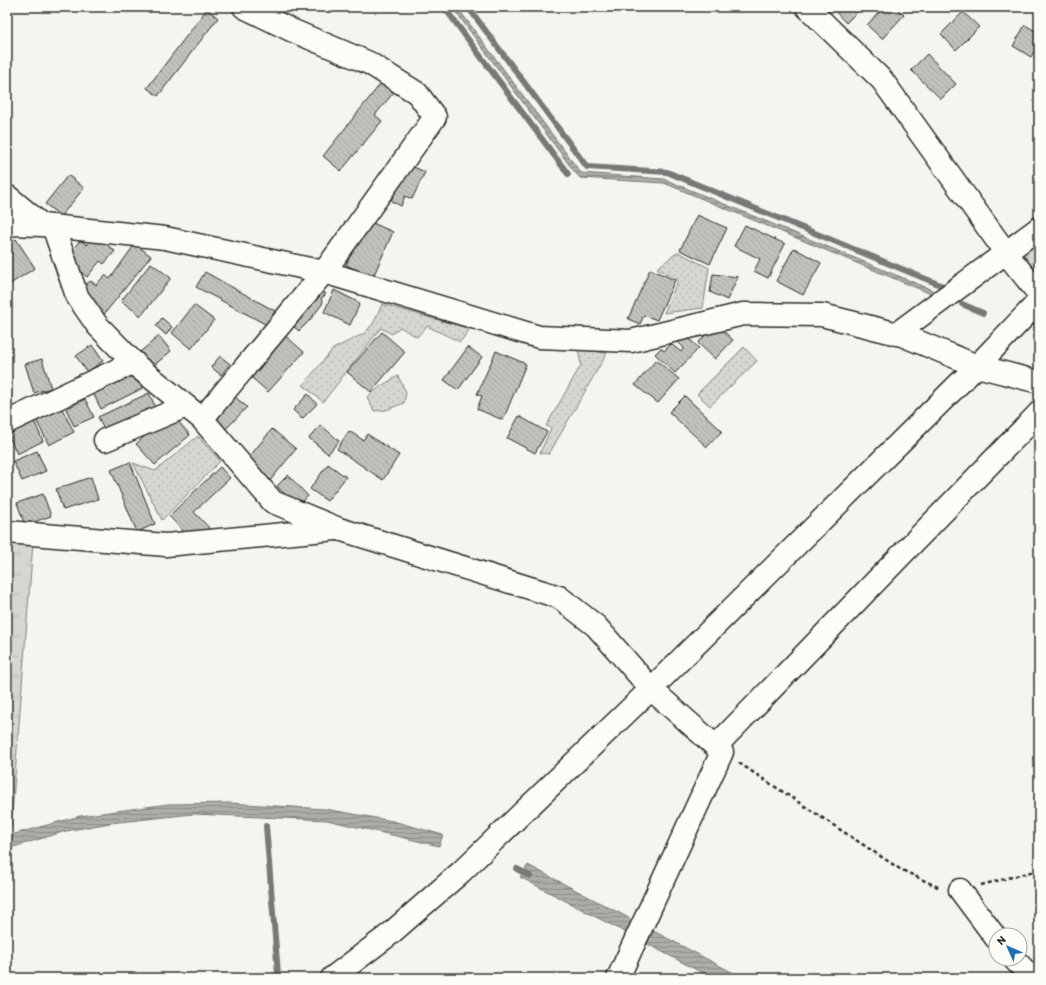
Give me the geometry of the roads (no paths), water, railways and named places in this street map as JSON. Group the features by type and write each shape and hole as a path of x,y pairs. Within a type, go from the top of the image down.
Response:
{"street":[{"path":"105,440 194,413 324,272 435,116 417,93 369,63 291,30 244,7"},
{"path":"807,7 882,80 1006,252 1039,294"},
{"path":"7,196 48,226 76,296 97,325 134,362 194,413 274,502 340,529 559,598 596,626 651,689 719,749"},
{"path":"7,224 48,226 165,238 324,272 539,337 631,341 743,314 822,315 896,334 977,366 1039,382"},
{"path":"896,334 1039,228"},
{"path":"332,978 390,934 461,872 651,689 977,366 1039,301"},
{"path":"7,422 134,362"},
{"path":"618,978 719,749 1039,412"},
{"path":"7,532 166,546 340,529"},
{"path":"960,890 988,927"},
{"path":"1022,967 1032,978"}],"waterway":[{"path":"444,7 568,174"},
{"path":"468,7 587,167 667,172 943,286"},
{"path":"962,304 983,313"},
{"path":"266,826 278,974"},
{"path":"517,869 530,876"}]}
